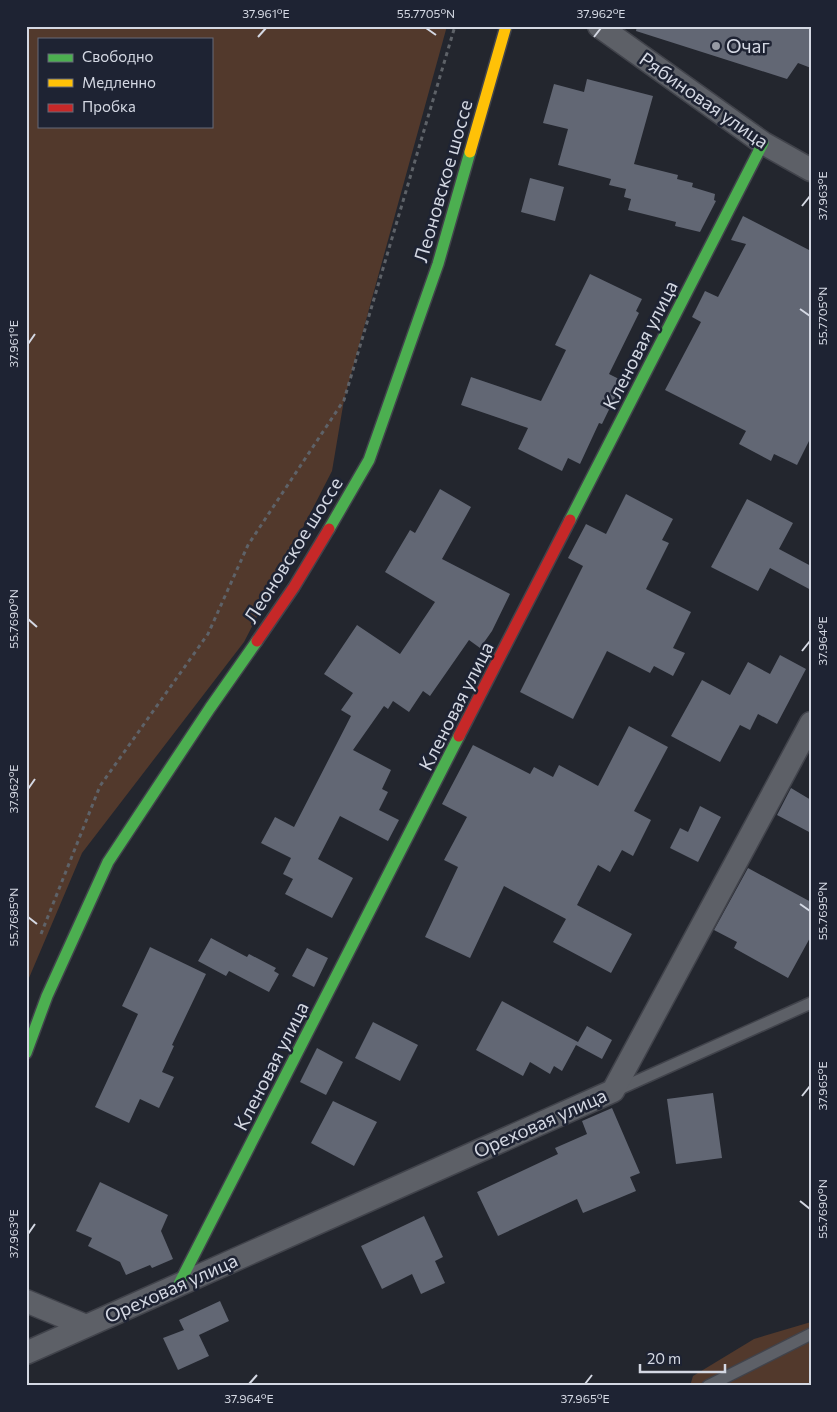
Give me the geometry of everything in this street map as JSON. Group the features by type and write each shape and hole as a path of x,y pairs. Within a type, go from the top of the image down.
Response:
{"street":[{"name":"Леоновское шоссе","path":"26,1053 46,996 108,862 210,708 294,587 369,460 438,264 506,26"},
{"name":"Рябиновая улица","path":"599,26 763,143 811,170"},
{"name":"Кленовая улица","path":"179,1284 763,143"},
{"name":"Ореховая улица","path":"26,1352 613,1092 811,723"},
{"name":"Ореховая улица","path":"26,1301 86,1326"}],"lane":[{"path":"613,1092 811,1004"},
{"path":"708,1386 811,1334"}],"path":[{"path":"40,937 100,786 208,634 248,545 344,400 455,26"}],"shaded area":[{"path":"26,26 447,26 344,400 332,471 244,642 82,853 26,985"},
{"path":"811,1322 811,1386 690,1386 693,1376 754,1339"}],"building":[{"path":"637,26 811,26 811,68 798,63 787,79 636,31"},
{"path":"587,79 653,96 634,164 678,175 677,179 693,183 692,187 715,194 714,200 716,201 700,232 675,226 676,222 628,210 631,199 624,197 626,189 609,185 611,179 558,165 568,129 543,123 554,84 584,92"},
{"path":"530,178 564,187 555,221 521,212"},
{"path":"743,216 811,251 811,437 797,465 774,454 771,461 739,444 746,431 665,390 701,322 692,317 705,291 718,297 746,244 731,240"},
{"path":"590,274 642,299 636,311 639,313 609,374 623,381 602,424 599,423 580,464 568,458 562,471 518,449 528,428 461,405 471,377 541,401 566,350 555,345"},
{"path":"440,489 471,507 442,559 510,594 492,631 480,648 469,640 430,696 423,691 409,712 393,701 388,709 384,706 353,750 391,770 382,789 388,792 379,810 399,820 388,841 340,816 318,859 353,878 332,918 285,894 293,879 283,874 291,858 261,843 275,817 294,827 351,716 341,710 353,693 324,674 357,625 400,654 435,602 385,572 410,530 415,533"},
{"path":"626,494 673,519 662,540 669,543 646,589 691,612 673,648 685,653 673,676 654,666 650,673 607,651 573,719 520,692 583,566 568,558 586,524 606,534"},
{"path":"747,499 793,523 779,549 811,566 811,590 770,568 758,591 711,567"},
{"path":"780,655 806,669 777,724 758,714 750,730 740,725 720,762 671,736 702,680 730,695 748,662 770,674"},
{"path":"629,726 668,747 634,811 651,820 633,856 622,850 610,872 598,865 577,905 632,934 611,973 553,942 566,919 504,886 470,958 425,937 458,867 444,860 467,817 442,804 473,745 530,774 534,767 553,777 559,765 598,786"},
{"path":"791,788 811,800 811,833 777,815"},
{"path":"700,806 721,817 698,862 670,848 680,828 688,832"},
{"path":"748,868 811,902 811,936 788,978 734,948 737,942 714,930"},
{"path":"211,938 247,957 249,954 276,968 274,971 279,974 269,992 229,971 226,976 198,961"},
{"path":"150,947 206,974 172,1045 174,1046 162,1072 174,1077 159,1108 140,1099 129,1123 95,1107 138,1014 122,1006"},
{"path":"307,948 328,958 314,987 292,976"},
{"path":"502,1001 578,1042 587,1026 612,1040 602,1059 576,1045 562,1071 554,1066 550,1074 530,1062 523,1076 476,1050"},
{"path":"373,1022 418,1045 400,1081 355,1058"},
{"path":"317,1048 343,1062 326,1095 300,1082"},
{"path":"713,1093 722,1158 676,1164 667,1099"},
{"path":"333,1101 377,1122 354,1166 311,1143"},
{"path":"612,1108 640,1173 630,1177 636,1191 583,1213 577,1199 498,1236 477,1192 558,1154 555,1148 587,1134 582,1121"},
{"path":"100,1182 168,1215 161,1231 173,1259 152,1268 150,1265 126,1275 120,1262 88,1246 92,1238 76,1231"},
{"path":"424,1216 443,1257 435,1261 445,1283 421,1294 412,1274 382,1289 361,1246"},
{"path":"220,1301 229,1321 199,1335 209,1356 178,1370 163,1338 184,1330 179,1320"}],"traffic: fast":[{"path":"570,520 763,143"},
{"path":"329,529 369,460 438,264 470,152"},
{"path":"26,1053 47,996 108,862 210,708 257,641"},
{"path":"179,1284 459,736"}],"traffic: slow":[{"path":"470,152 506,26"}],"traffic: jam":[{"path":"459,736 570,520"},
{"path":"257,641 294,587 329,529"}],"place":[{"name":"Очаг","path":"716,46"}]}
